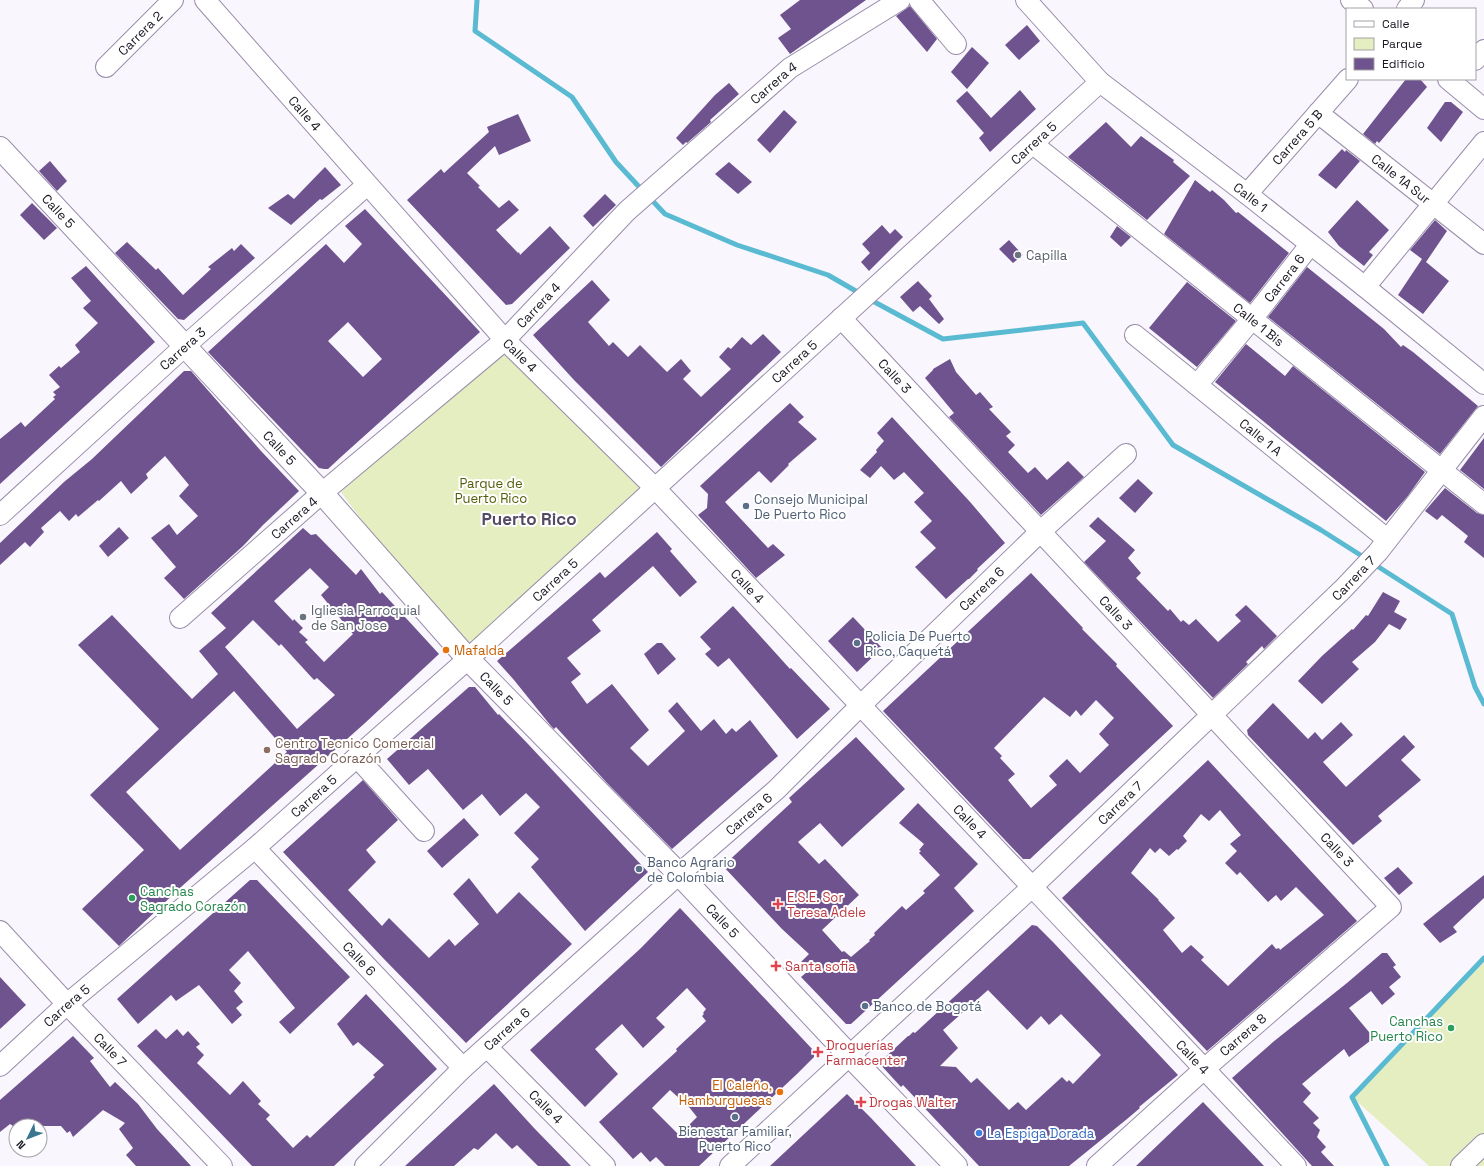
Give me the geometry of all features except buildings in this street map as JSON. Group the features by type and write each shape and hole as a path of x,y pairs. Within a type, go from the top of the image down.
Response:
{"street":[{"name":"Carrera 2","path":"106,67 173,0"},
{"name":"Calle 4","path":"205,0 505,340 654,488 1203,1070 1296,1166"},
{"name":"Carrera 4","path":"180,618 322,493 505,340 627,212 790,68 900,0"},
{"path":"919,0 956,44"},
{"name":"Calle 1","path":"1026,0 1100,82 1247,194 1365,287 1484,384"},
{"path":"1351,0 1362,8"},
{"path":"1476,59 1484,50"},
{"path":"1476,61 1484,68"},
{"name":"Carrera 5 B","path":"1247,194 1347,80"},
{"path":"1449,80 1484,109"},
{"name":"Carrera 5","path":"0,1066 67,1004 255,848 468,659 1100,82"},
{"name":"Calle 1A Sur","path":"1318,113 1484,244"},
{"path":"1365,287 1484,142"},
{"name":"Calle 1 Bis","path":"1033,144 1484,504"},
{"name":"Calle 5","path":"0,148 186,345 322,493 468,659 679,874 849,1055 956,1166"},
{"name":"Carrera 3","path":"0,515 186,345 367,185"},
{"name":"Carrera 6","path":"1197,385 1252,319 1310,245"},
{"name":"Calle 3","path":"848,312 1041,531 1391,907"},
{"name":"Calle 1 A","path":"1135,335 1197,385 1383,545"},
{"name":"Carrera 7","path":"730,1166 1032,887 1343,589 1383,545 1484,416"},
{"name":"Carrera 6","path":"365,1166 463,1068 679,874 776,790 860,706 1041,531 1126,454"},
{"path":"357,757 424,831"},
{"name":"Calle 6","path":"255,848 463,1068"},
{"name":"Carrera 8","path":"1097,1166 1203,1070 1391,907"},
{"name":"Calle 7","path":"0,931 67,1004 222,1166"},
{"name":"Calle 4","path":"487,1047 605,1166"},
{"path":"1461,1166 1484,1144"}],"green space":[{"name":"Parque de Puerto Rico","path":"505,340 648,487 469,647 392,561 341,492"},
{"name":"Canchas Puerto Rico","path":"1484,958 1484,1166 1429,1166 1352,1097"}],"waterway":[{"path":"477,0 475,31 572,97 616,162 643,191"},
{"path":"648,196 665,214 737,245 828,275 861,294"},
{"path":"869,299 943,339 1083,323 1173,445 1321,530 1365,558"},
{"path":"1374,564 1452,614 1475,687 1484,704"},
{"path":"1387,1166 1352,1097 1484,958"}],"place":[{"name":"Capilla","path":"1018,255"},
{"name":"Consejo Municipal De Puerto Rico","path":"746,506"},
{"name":"Igliesia Parroquial de San Jose","path":"303,617"},
{"name":"Policia De Puerto Rico, Caquetá","path":"857,643"},
{"name":"Mafalda","path":"446,650"},
{"name":"Centro Tecnico Comercial Sagrado Corazón","path":"267,750"},
{"name":"Banco Agrario de Colombia","path":"639,869"},
{"name":"Canchas Sagrado Corazón","path":"132,898"},
{"name":"E.S.E. Sor Teresa Adele","path":"778,904"},
{"name":"Santa sofia","path":"776,966"},
{"name":"Banco de Bogotá","path":"865,1006"},
{"name":"Canchas Puerto Rico","path":"1451,1028"},
{"name":"Droguerías Farmacenter","path":"818,1052"},
{"name":"El Caleño, Hamburguesas","path":"780,1092"},
{"name":"Drogas Walter","path":"861,1102"},
{"name":"Bienestar Familiar, Puerto Rico","path":"735,1117"},
{"name":"La Espiga Dorada","path":"979,1133"}],"district":[{"name":"Puerto Rico","path":"529,519"}]}
